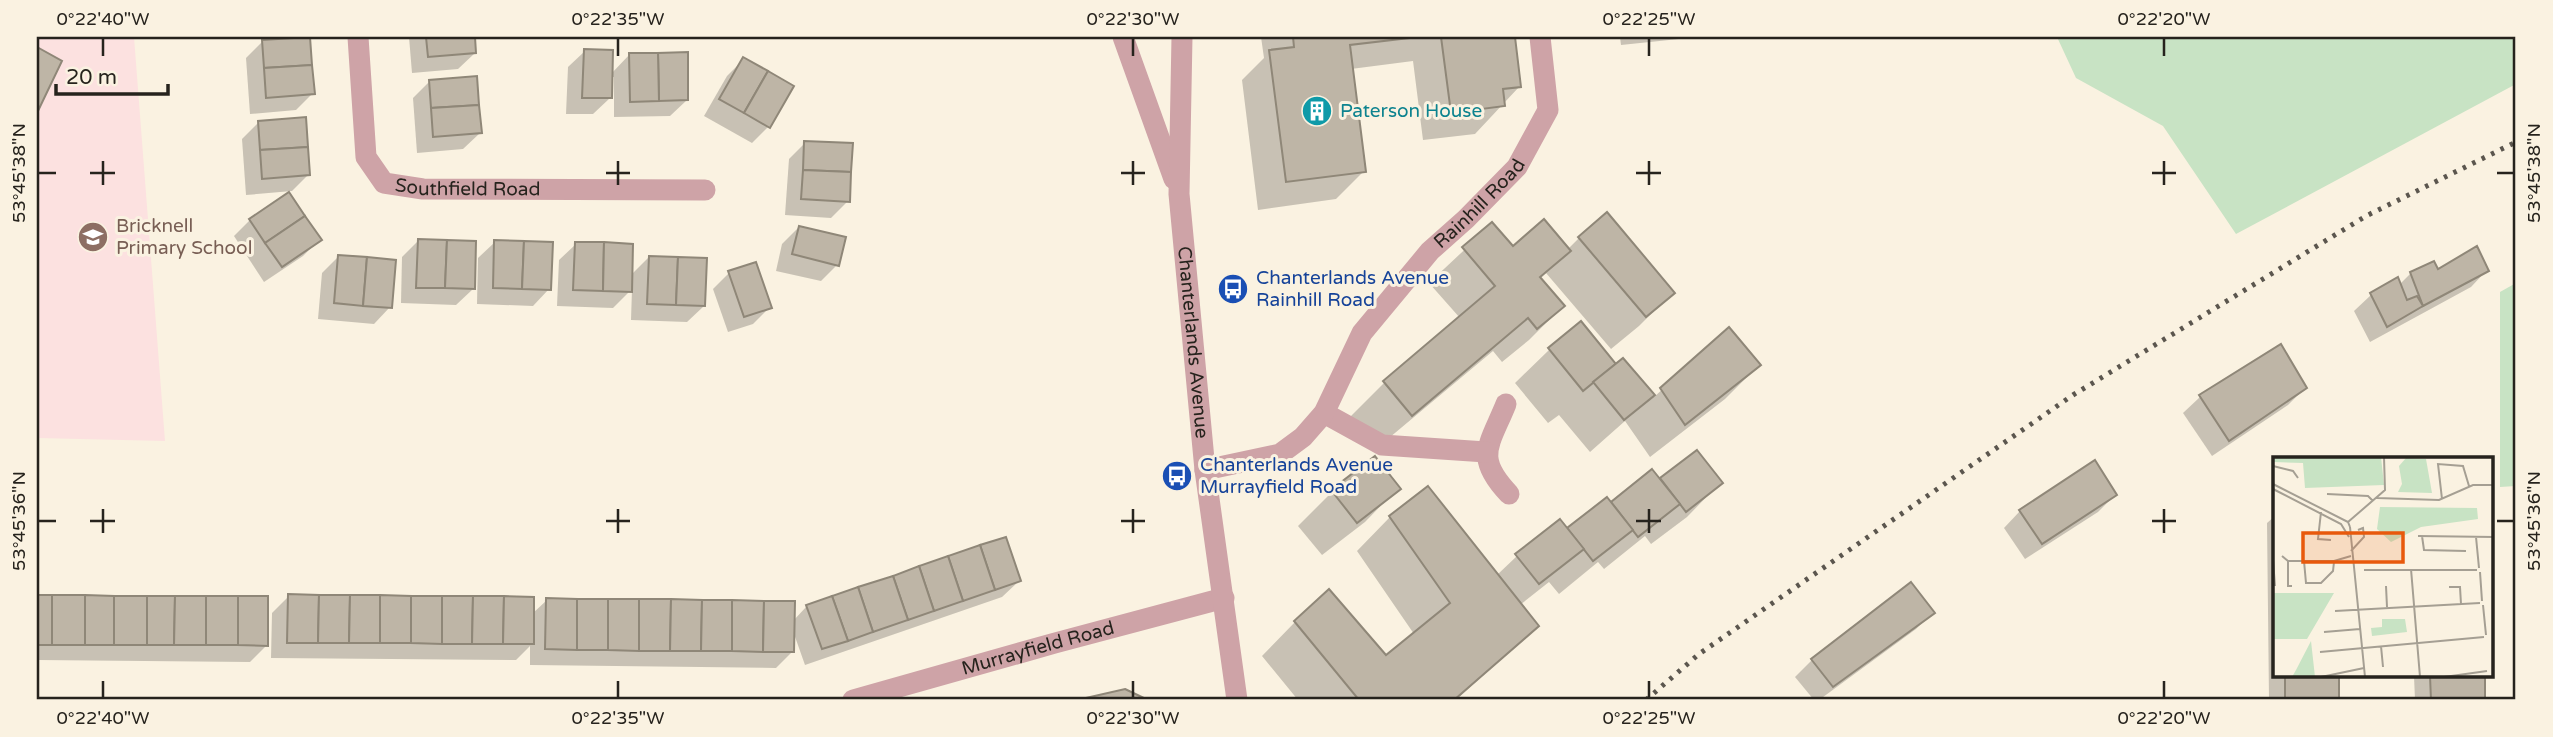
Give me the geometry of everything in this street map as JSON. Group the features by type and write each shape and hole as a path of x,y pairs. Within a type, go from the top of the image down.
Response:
{"street":[{"name":"Southfield Road","path":"358,37 366,157 384,183 423,189 705,190"},
{"name":"Chanterlands Avenue","path":"1123,37 1179,194"},
{"name":"Chanterlands Avenue","path":"1182,37 1179,194 1205,470 1237,700"},
{"name":"Rainhill Road","path":"1205,470 1280,454 1303,437 1324,413 1362,333 1430,251 1517,167 1548,110 1540,37"},
{"path":"1506,404 1486,452 1492,477 1509,494"},
{"path":"1324,413 1382,445 1486,452"},
{"name":"Murrayfield Road","path":"853,700 1224,598"}],"shaded area":[{"name":"Bricknell Primary School","path":"37,37 134,37 165,441 37,438"}],"green space":[{"path":"2057,37 2516,37 2516,84 2236,234 2163,126 2076,78"},
{"path":"2516,283 2516,486 2500,487 2500,292"}],"building":[{"path":"310,37 312,65 264,68 262,40"},
{"path":"426,37 475,37 476,53 428,57"},
{"name":"Paterson House","path":"1293,37 1418,37 1350,45 1366,172 1286,182 1269,50 1294,47"},
{"name":"Paterson House","path":"1441,37 1515,37 1521,87 1503,89 1505,106 1451,113"},
{"path":"37,47 62,61 37,113"},
{"path":"584,49 613,50 612,98 582,98"},
{"path":"688,52 688,100 659,101 658,53"},
{"path":"629,53 658,53 659,101 630,102"},
{"path":"743,57 768,71 744,113 719,99"},
{"path":"312,65 315,94 266,98 264,68"},
{"path":"768,71 794,86 770,128 744,113"},
{"path":"477,76 479,105 431,108 429,80"},
{"path":"479,105 482,133 433,137 431,108"},
{"path":"306,117 308,147 260,150 258,121"},
{"path":"804,141 853,143 851,172 803,170"},
{"path":"308,147 310,175 262,179 260,150"},
{"path":"803,170 851,172 850,202 801,199"},
{"path":"289,192 305,216 265,243 249,219"},
{"path":"1607,212 1675,293 1646,317 1578,237"},
{"path":"305,216 322,240 282,267 265,243"},
{"path":"1544,219 1571,251 1540,277 1565,306 1537,329 1528,318 1412,416 1383,381 1495,286 1462,247 1492,222 1513,246"},
{"path":"799,226 846,237 839,266 792,254"},
{"path":"418,239 447,240 445,288 416,288"},
{"path":"447,240 476,241 475,289 445,288"},
{"path":"494,240 524,241 522,289 493,288"},
{"path":"524,241 553,242 551,290 522,289"},
{"path":"575,242 604,242 603,291 573,290"},
{"path":"604,242 633,244 632,292 603,291"},
{"path":"2477,246 2489,271 2423,306 2410,272 2434,261 2438,269"},
{"path":"338,255 367,257 363,306 334,303"},
{"path":"649,256 678,257 676,305 647,304"},
{"path":"367,257 396,260 392,308 363,306"},
{"path":"678,257 707,258 705,306 676,305"},
{"path":"756,262 772,308 744,317 728,271"},
{"path":"2398,277 2407,300 2417,296 2423,306 2387,327 2370,293"},
{"path":"1581,321 1616,364 1583,391 1548,348"},
{"path":"1729,327 1761,365 1685,425 1660,388"},
{"path":"2281,344 2307,388 2229,441 2199,395"},
{"path":"1623,358 1655,395 1624,420 1593,382"},
{"path":"1697,450 1723,483 1686,512 1660,478"},
{"path":"1375,456 1401,489 1357,523 1331,490"},
{"path":"2095,460 2117,495 2042,544 2019,510"},
{"path":"1652,469 1680,504 1638,537 1611,502"},
{"path":"1428,486 1539,626 1454,700 1359,700 1294,621 1329,589 1386,655 1450,603 1389,516"},
{"path":"1607,497 1633,530 1593,561 1567,528"},
{"path":"1560,519 1584,549 1539,584 1515,554"},
{"path":"1006,537 1021,581 995,590 980,545"},
{"path":"980,545 995,590 963,601 948,556"},
{"path":"948,556 963,601 934,611 919,566"},
{"path":"919,566 934,611 908,620 893,576"},
{"path":"893,576 908,620 873,632 858,587"},
{"path":"1911,582 1935,613 1833,687 1811,659"},
{"path":"858,587 873,632 848,641 832,596"},
{"path":"288,594 319,595 318,643 287,643"},
{"path":"37,595 52,595 52,645 37,645"},
{"path":"52,595 85,595 85,645 52,645"},
{"path":"85,595 114,596 114,645 85,645"},
{"path":"319,595 350,595 349,643 318,643"},
{"path":"350,595 380,595 380,643 349,643"},
{"path":"380,595 411,596 411,643 380,643"},
{"path":"114,596 147,596 147,645 114,645"},
{"path":"147,596 175,596 174,645 147,645"},
{"path":"175,596 206,596 206,645 174,645"},
{"path":"206,596 238,596 238,645 206,645"},
{"path":"238,596 268,596 268,646 238,645"},
{"path":"411,596 442,596 442,644 411,643"},
{"path":"442,596 473,596 472,644 442,644"},
{"path":"473,596 504,596 503,644 472,644"},
{"path":"504,596 534,597 534,644 503,644"},
{"path":"832,596 848,641 822,649 806,605"},
{"path":"546,598 577,599 577,650 545,649"},
{"path":"577,599 608,599 608,650 577,650"},
{"path":"608,599 639,599 639,651 608,650"},
{"path":"639,599 671,599 670,651 639,651"},
{"path":"671,599 702,600 701,651 670,651"},
{"path":"702,600 732,600 732,651 701,651"},
{"path":"732,600 764,601 763,652 732,651"},
{"path":"764,601 795,601 794,652 763,652"},
{"path":"2285,678 2339,678 2339,700 2285,700"},
{"path":"2430,678 2485,678 2485,700 2431,700"},
{"path":"1125,689 1148,700 1077,700"}],"railway":[{"path":"1646,700 1699,654 2073,395 2366,216 2516,142"}],"place":[{"name":"Paterson House","path":"1317,111"},
{"name":"Bricknell Primary School","path":"93,237"},
{"name":"Chanterlands Avenue Rainhill Road","path":"1233,289"},
{"name":"Chanterlands Avenue Murrayfield Road","path":"1177,476"}]}
